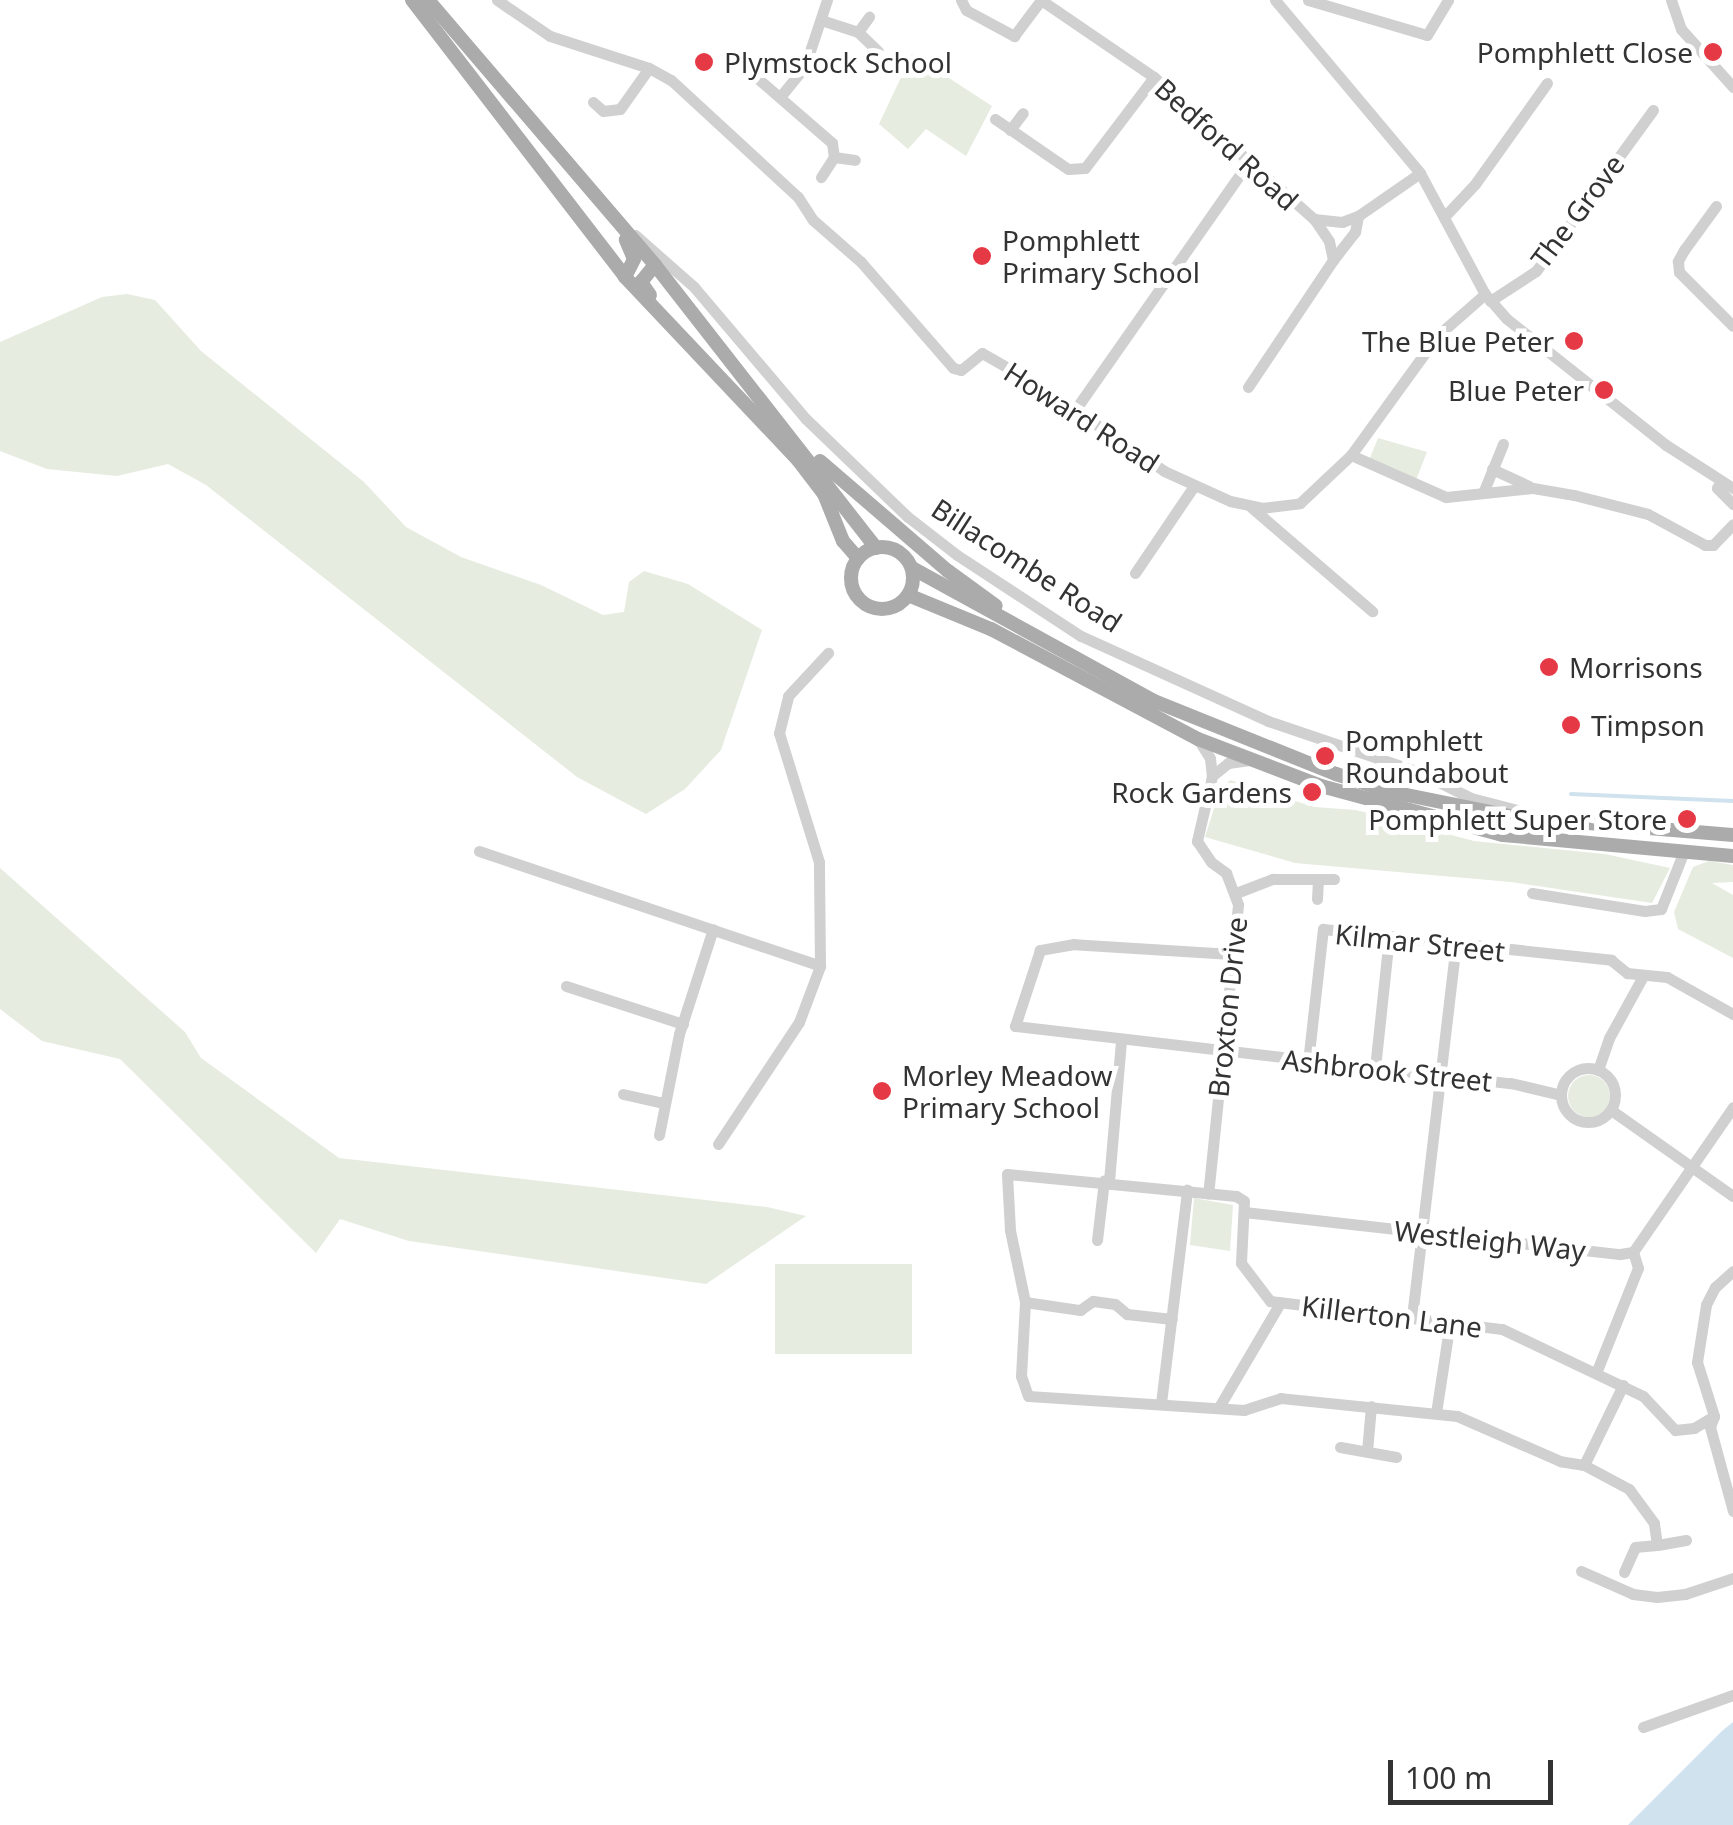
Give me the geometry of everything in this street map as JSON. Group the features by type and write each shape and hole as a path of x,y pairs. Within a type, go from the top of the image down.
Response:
{"main road":[{"path":"412,0 624,277 798,460 824,494 844,541 858,558 853,586 864,603 893,607 908,594 912,568"},
{"name":"Billacombe Road","path":"428,0 600,203 661,264 876,548 896,550 927,580 1038,635 1154,701 1336,774 1456,808 1733,835"},
{"path":"600,203 633,251 634,266 624,277"},
{"path":"661,264 640,282 680,336"},
{"name":"Billacombe Road","path":"776,418 843,485 948,571 1038,635"},
{"path":"858,558 876,548"},
{"path":"908,594 991,630 1198,738 1250,760 1448,823 1542,840 1733,856"}],"street":[{"name":"Howard Road","path":"497,0 550,36 649,68 672,80 798,197 813,220 861,262 953,368 961,370 982,353 1076,410 1122,445 1194,486 1251,507 1300,503 1350,455 1437,336 1488,297"},
{"path":"780,97 806,66 827,0"},
{"name":"Bedford Road","path":"961,0 966,10 1014,36 1040,0 1154,78 1247,164 1314,219 1328,223 1358,216"},
{"path":"1308,0 1427,34 1448,0"},
{"path":"1671,0 1681,29 1733,87"},
{"path":"1278,1 1420,173 1488,297 1573,375 1727,484"},
{"path":"858,32 869,16"},
{"path":"821,20 858,32 878,51"},
{"path":"594,102 602,111 620,109 649,68"},
{"path":"748,71 806,124 826,135 834,157"},
{"path":"995,119 1068,169 1086,168 1154,78"},
{"path":"1444,217 1475,184 1547,83"},
{"name":"The Grove","path":"1488,297 1536,271 1653,110"},
{"path":"1010,130 1023,112"},
{"path":"834,157 855,160"},
{"path":"821,177 834,157"},
{"path":"1076,410 1247,164"},
{"path":"1248,387 1354,232 1358,216 1420,173"},
{"path":"1716,206 1700,218 1678,261 1679,272 1733,326"},
{"path":"1314,219 1329,241 1333,260"},
{"name":"Billacombe Road","path":"661,264 806,419 908,517 1081,636 1268,721 1400,766 1471,798 1546,818"},
{"path":"1482,493 1503,444"},
{"path":"1350,455 1446,498 1533,488"},
{"path":"1492,469 1533,488 1648,514 1704,545 1713,545 1733,524"},
{"path":"1727,484 1717,488 1733,504"},
{"path":"1135,573 1194,486"},
{"path":"1251,507 1372,611"},
{"path":"718,1144 800,1022 820,966 819,862 805,806 778,733 788,696 828,653"},
{"path":"1198,738 1210,758 1212,776"},
{"path":"1212,776 1228,763 1250,760"},
{"name":"Billacombe Road","path":"1336,774 1374,775 1400,766"},
{"name":"Broxton Drive","path":"1208,1193 1218,1052 1236,893 1226,873 1211,862 1198,841 1212,776"},
{"path":"1532,892 1645,911 1661,909 1684,851"},
{"path":"479,852 820,966"},
{"path":"1317,899 1318,878"},
{"path":"1236,893 1274,879 1334,878"},
{"path":"660,1135 682,1024 718,930"},
{"name":"Kilmar Street","path":"1308,1062 1323,930 1612,960 1627,973 1642,978 1668,977 1733,1014"},
{"path":"1375,1068 1389,936"},
{"name":"Ashbrook Street","path":"1231,954 1074,944 1040,950 1015,1026 1442,1076 1561,1094"},
{"path":"1412,1317 1456,944"},
{"path":"1598,1070 1609,1038 1642,978"},
{"path":"566,986 682,1024"},
{"path":"1097,1240 1121,1041"},
{"path":"1586,1068 1598,1070 1614,1088 1611,1110 1597,1121 1580,1121 1566,1111 1561,1094 1571,1074 1586,1068"},
{"path":"623,1094 664,1103"},
{"path":"1596,1374 1638,1268 1633,1252 1733,1108"},
{"path":"1611,1110 1733,1196"},
{"path":"1244,1212 1244,1201 1236,1196 1007,1174 1010,1230 1025,1302 1020,1376 1028,1396 1244,1410 1281,1398 1470,1418 1560,1462 1584,1466 1630,1490 1654,1523 1657,1545"},
{"path":"1161,1402 1188,1190"},
{"name":"Westleigh Way","path":"1244,1212 1633,1252"},
{"name":"Killerton Lane","path":"1244,1212 1239,1257 1270,1300 1502,1329 1623,1384 1643,1396 1675,1430 1694,1428 1714,1416"},
{"path":"1733,1271 1711,1296 1697,1342 1697,1362 1714,1416 1710,1428 1733,1511"},
{"path":"1025,1302 1080,1310 1094,1301 1115,1304 1126,1314 1172,1319"},
{"path":"1219,1407 1280,1303"},
{"path":"1436,1414 1450,1322"},
{"path":"1584,1466 1623,1384"},
{"path":"1367,1452 1372,1406"},
{"path":"1340,1447 1396,1457"},
{"path":"1624,1572 1635,1547 1686,1540"},
{"path":"1581,1571 1632,1594 1657,1597 1685,1594 1733,1578"},
{"path":"1643,1727 1733,1695"}],"shaded area":[{"path":"912,54 992,106 966,156 926,129 908,149 879,124"},
{"path":"127,294 155,300 201,351 364,482 406,527 461,557 541,585 603,615 624,612 629,582 644,571 688,584 762,630 721,750 685,789 646,814 577,777 206,485 168,464 117,476 47,469 0,451 0,342 102,297"},
{"path":"1378,438 1427,452 1416,480 1370,458"},
{"path":"1230,780 1314,807 1356,810 1474,841 1605,854 1670,868 1652,903 1511,882 1295,863 1205,837 1219,793"},
{"path":"1709,861 1733,865 1733,882 1712,883 1733,895 1733,958 1678,929 1674,912 1693,867"},
{"path":"0,868 185,1032 201,1058 339,1158 767,1207 806,1216 706,1284 409,1241 340,1219 316,1253 120,1059 42,1041 0,1009"},
{"path":"1589,1075 1604,1081 1610,1096 1604,1111 1589,1117 1574,1111 1568,1096 1574,1081"},
{"path":"1194,1198 1233,1205 1230,1251 1190,1245"},
{"path":"775,1264 912,1264 912,1354 775,1354"}],"water":[{"path":"1733,1722 1733,1825 1628,1825 1722,1731"}],"waterway":[{"path":"1571,794 1733,801"}],"place":[{"name":"Pomphlett Close","path":"1713,52"},
{"name":"Plymstock School","path":"704,62"},
{"name":"Pomphlett Primary School","path":"982,256"},
{"name":"The Blue Peter","path":"1574,341"},
{"name":"Blue Peter","path":"1604,390"},
{"name":"Morrisons","path":"1549,667"},
{"name":"Timpson","path":"1571,725"},
{"name":"Pomphlett Roundabout","path":"1325,756"},
{"name":"Rock Gardens","path":"1312,792"},
{"name":"Pomphlett Super Store","path":"1687,819"},
{"name":"Morley Meadow Primary School","path":"882,1091"}]}
